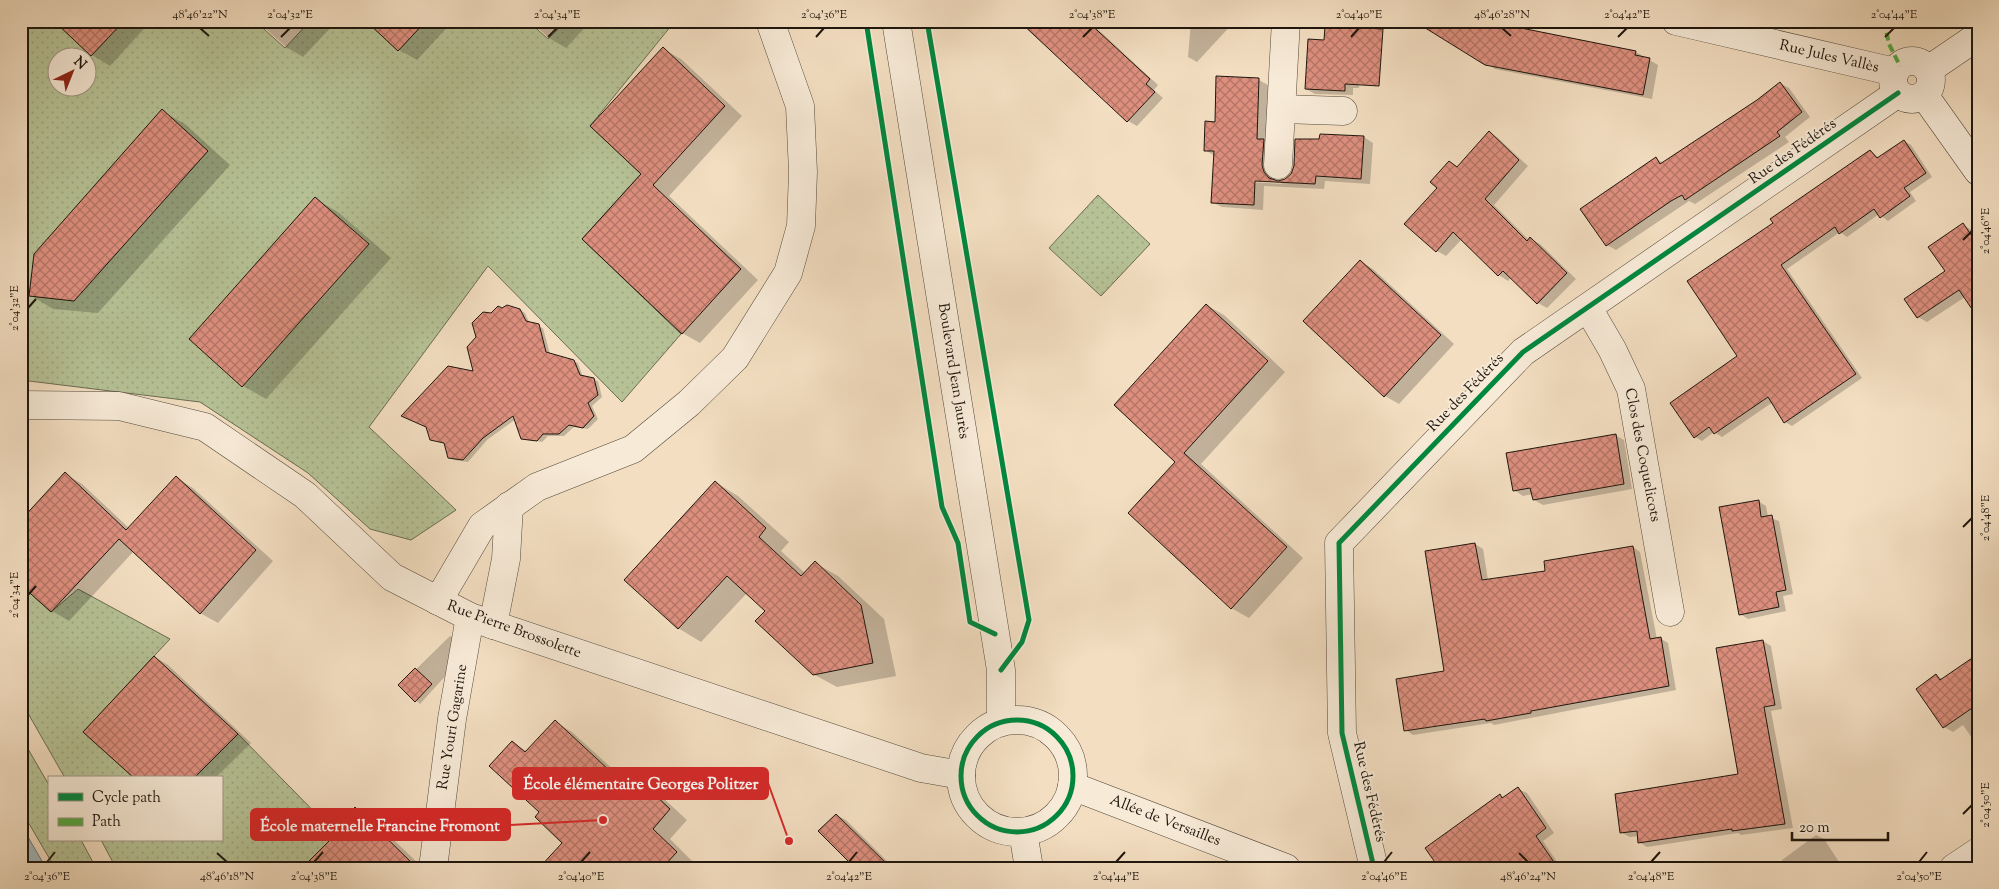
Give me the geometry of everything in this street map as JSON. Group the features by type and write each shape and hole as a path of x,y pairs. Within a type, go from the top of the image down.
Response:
{"street":[{"path":"438,601 482,526 537,487 633,449 682,408 734,358 788,273 802,226 803,172 800,106 770,21"},
{"name":"Boulevard Jean Jaurès","path":"896,21 1001,670 1000,722"},
{"path":"1278,165 1286,21"},
{"name":"Rue Jules Vallès","path":"1676,21 1911,82"},
{"name":"Rue des Fédérés","path":"1374,868 1342,733 1339,543 1523,352 1978,36"},
{"path":"1911,82 1978,171"},
{"path":"1282,109 1344,110"},
{"name":"Clos des Coquelicots","path":"1588,308 1612,349 1631,389 1670,612"},
{"name":"Rue Pierre Brossolette","path":"21,405 119,406 205,427 305,495 392,577 438,601 482,621 920,768 960,775"},
{"name":"Rue Youri Gagarine","path":"433,868 452,720 482,621 506,559 509,506"},
{"path":"1020,719 1038,723 1054,734 1066,749 1073,767 1072,786 1066,804 1053,819 1037,828 1023,832 1000,830 984,821 971,809 963,793 960,775 963,757 972,742 984,729 1000,722 1020,719"},
{"name":"Allée de Versailles","path":"1072,786 1286,868"},
{"path":"1023,832 1029,868"},
{"path":"1954,868 1978,852"}],"green space":[{"path":"21,21 54,21 83,48 48,48 48,98 98,98 98,49 124,21 255,21 285,48 310,21 366,21 398,51 426,21 528,21 548,39 566,21 675,21 590,126 641,174 582,239 681,334 622,402 488,266 369,427 456,510 411,540 370,529 308,473 200,402 21,380"},
{"path":"1098,195 1150,244 1101,296 1049,248"},
{"path":"21,585 51,612 78,589 170,639 83,732 132,776 64,776 21,701 21,643 25,643 21,636"},
{"path":"238,734 336,834 302,868 116,868 102,842 222,842 222,776 196,776"},
{"path":"21,737 48,783 48,842 82,842 96,868 55,868 21,810"}],"water":[{"path":"21,825 46,868 21,868"}],"building":[{"path":"54,21 124,21 98,49 83,48"},
{"path":"366,21 426,21 398,51"},
{"path":"1019,21 1087,21 1150,79 1146,84 1155,92 1127,122"},
{"path":"1414,21 1486,21 1636,51 1635,55 1650,58 1643,95 1485,65"},
{"path":"1325,26 1383,29 1379,86 1345,84 1345,91 1305,89 1308,39 1324,40"},
{"path":"663,47 725,106 653,185 741,269 682,334 582,239 641,174 590,126"},
{"path":"1216,76 1259,78 1257,139 1264,139 1262,165 1264,172 1269,178 1278,181 1285,179 1291,174 1294,166 1295,139 1319,139 1320,134 1364,136 1361,179 1316,176 1315,184 1255,181 1254,205 1211,203 1214,151 1204,151 1205,121 1215,122"},
{"path":"1780,82 1802,112 1777,132 1780,136 1685,200 1682,195 1671,201 1606,246 1580,209 1656,157 1660,164 1757,100"},
{"path":"162,109 208,151 74,301 29,296 34,254"},
{"path":"1489,131 1519,160 1485,199 1527,241 1530,237 1567,273 1537,304 1503,271 1498,276 1453,232 1436,252 1404,224 1437,188 1430,182 1449,161 1457,167"},
{"path":"1904,140 1926,173 1904,188 1910,196 1880,218 1874,209 1839,234 1835,227 1781,265 1856,374 1784,423 1768,397 1714,434 1709,427 1694,438 1670,403 1737,356 1687,281 1773,223 1770,219 1870,150 1877,158"},
{"path":"315,197 369,244 242,387 189,339"},
{"path":"1963,223 1978,245 1978,318 1959,290 1917,318 1904,299 1945,271 1928,247"},
{"path":"1360,260 1441,335 1384,397 1303,321"},
{"path":"1206,304 1268,361 1184,453 1287,547 1231,609 1128,513 1175,462 1114,405"},
{"path":"507,305 520,309 526,321 539,324 546,352 574,360 580,375 594,378 598,395 588,403 594,416 583,428 569,425 559,434 543,434 537,441 521,439 513,416 483,438 463,460 448,458 444,443 430,440 426,427 401,416 448,366 473,371 467,347 476,337 472,323 483,312 491,313 498,306 502,308"},
{"path":"1616,434 1624,484 1533,500 1530,488 1513,491 1506,453"},
{"path":"65,472 126,530 176,476 256,550 200,614 119,539 51,612 21,585 21,520"},
{"path":"715,481 766,528 759,537 801,576 815,561 861,605 873,663 813,675 755,621 765,611 727,576 678,629 624,580"},
{"path":"1759,500 1761,517 1772,515 1786,590 1776,592 1779,607 1739,615 1719,507"},
{"path":"1475,543 1482,580 1545,571 1544,561 1633,546 1650,639 1661,637 1669,686 1486,721 1485,719 1404,731 1396,679 1444,671 1425,551"},
{"path":"1763,640 1775,705 1764,707 1785,824 1732,831 1732,829 1638,843 1637,831 1620,833 1615,794 1738,774 1716,648"},
{"path":"1978,654 1978,704 1943,728 1916,689 1936,674 1940,680"},
{"path":"154,656 238,734 196,776 132,776 83,732"},
{"path":"415,668 432,684 415,702 398,685"},
{"path":"555,720 623,783 632,773 670,809 653,829 677,852 662,868 539,868 562,843 535,817 539,812 489,766 512,741 525,752"},
{"path":"1518,787 1546,828 1536,836 1558,868 1439,868 1425,848 1500,794 1502,798"},
{"path":"355,807 417,868 302,868 336,834"},
{"path":"836,814 891,868 855,868 818,831"}],"marked path":[{"path":"1884,21 1889,44 1900,66"}],"cycle path":[{"path":"866,21 942,507 958,543 970,622 995,634"},
{"path":"927,21 1029,620 1022,642 1001,670"},
{"path":"1374,868 1342,733 1339,543 1523,352 1898,93"},
{"path":"1017,720 1038,724 1057,736 1069,755 1073,776 1069,797 1057,816 1038,828 1017,832 996,828 977,816 965,797 961,776 965,755 977,736 996,724 1017,720"}],"place":[{"name":"École maternelle Francine Fromont","path":"603,820"},
{"name":"École élémentaire Georges Politzer","path":"789,841"}]}
